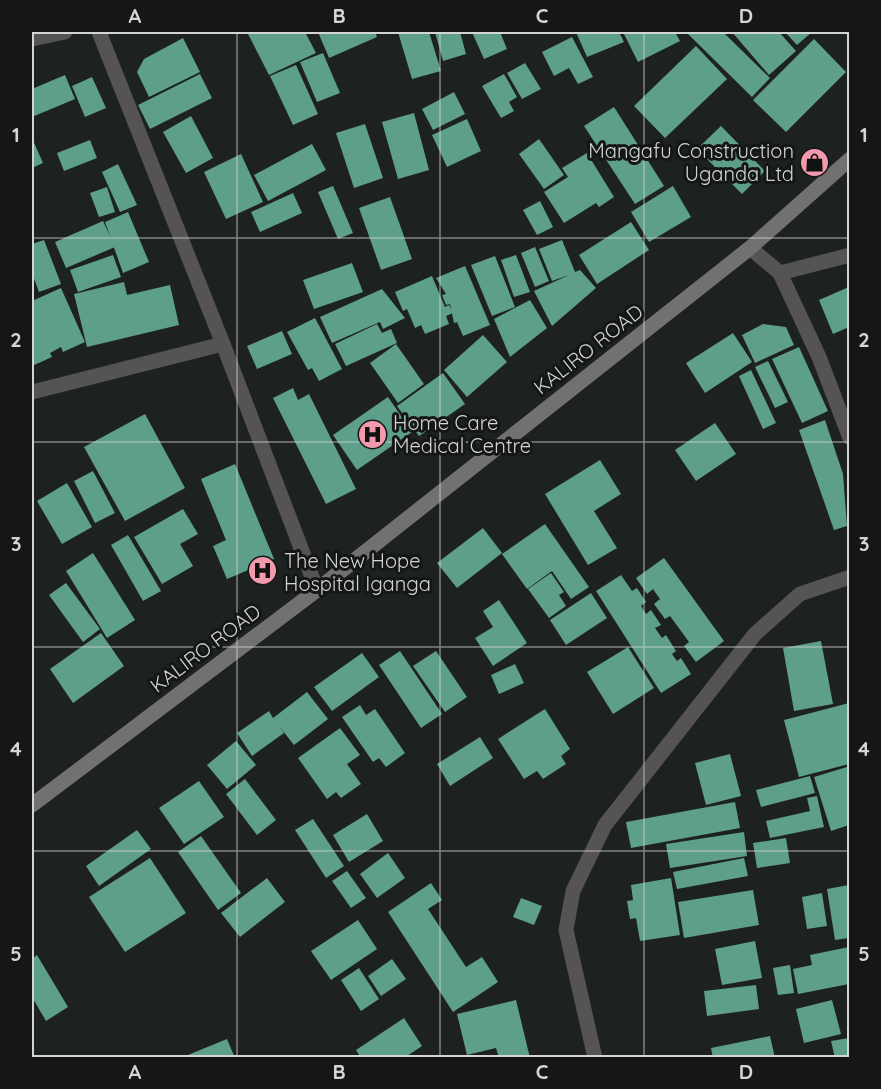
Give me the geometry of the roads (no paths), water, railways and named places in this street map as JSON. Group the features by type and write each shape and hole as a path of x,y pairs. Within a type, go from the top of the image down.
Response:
{"main road":[{"name":"KALIRO ROAD","path":"32,805 317,590 750,248 849,159"}],"street":[{"path":"32,39 65,32"},
{"path":"99,32 223,344 317,590"},
{"path":"750,248 780,273 819,357 849,438"},
{"path":"780,273 849,255"},
{"path":"32,392 223,344"},
{"path":"595,1058 566,930 573,891 605,825 755,634 800,594 849,578"}],"place":[{"name":"Mangafu Construction Uganda Ltd","path":"815,162"},
{"name":"Home Care Medical Centre","path":"372,434"},
{"name":"The New Hope Hospital Iganga","path":"263,571"}]}
